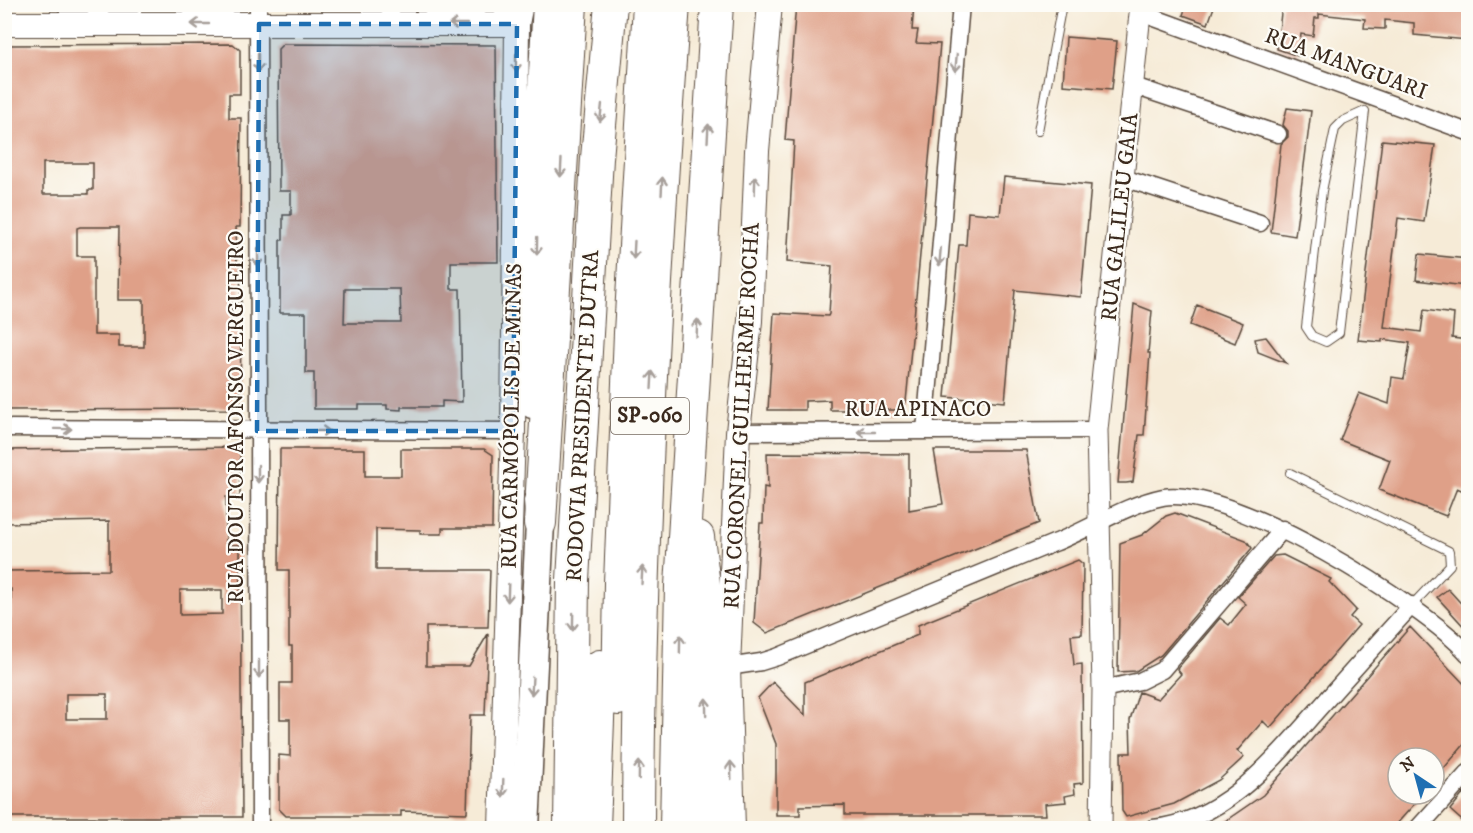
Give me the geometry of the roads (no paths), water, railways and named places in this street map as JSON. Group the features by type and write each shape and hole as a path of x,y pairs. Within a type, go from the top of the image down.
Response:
{"highway":[{"path":"540,523 532,424 540,125 547,4"},
{"path":"525,828 540,523 571,4"},
{"name":"RODOVIA PRESIDENTE DUTRA","path":"570,828 573,580 597,158 611,4"},
{"name":"RODOVIA PRESIDENTE DUTRA","path":"616,828 620,583 630,333 649,4"},
{"name":"SP-060","path":"638,828 642,584 674,4"},
{"name":"SP-060","path":"675,828 681,586 690,470 717,4"},
{"path":"594,828 612,385 630,333"},
{"path":"690,470 704,585 708,828"}],"main road":[{"name":"RUA CORONEL GUILHERME ROCHA","path":"733,828 728,667 738,432 750,321 757,151 770,4"},
{"path":"4,24 258,14 519,14"},
{"name":"RUA CARMÓPOLIS DE MINAS","path":"501,828 513,431 519,14"}],"street":[{"path":"925,431 961,4"},
{"name":"RUA GALILEU GAIA","path":"1101,828 1103,689 1097,430 1141,9"},
{"name":"RUA MANGUARI","path":"1141,9 1366,103 1468,132"},
{"name":"RUA DOUTOR AFONSO VERGUEIRO","path":"258,14 257,431 260,828"},
{"path":"1134,86 1278,134"},
{"path":"1124,178 1260,223"},
{"path":"4,428 513,431"},
{"name":"RUA APINACO","path":"738,432 1097,430"},
{"path":"728,667 777,657 1164,497 1187,497 1283,529 1412,605 1468,654"},
{"path":"1103,689 1140,681 1162,670 1283,529"},
{"path":"1153,828 1183,824 1208,811 1258,776 1412,605"},
{"path":"1418,828 1468,773"}],"lane":[{"path":"1038,131 1062,4"},
{"path":"1366,103 1339,333 1326,342 1312,336 1306,327 1322,191 1335,129 1366,103"},
{"path":"1290,472 1449,551 1450,564 1412,605"}]}
